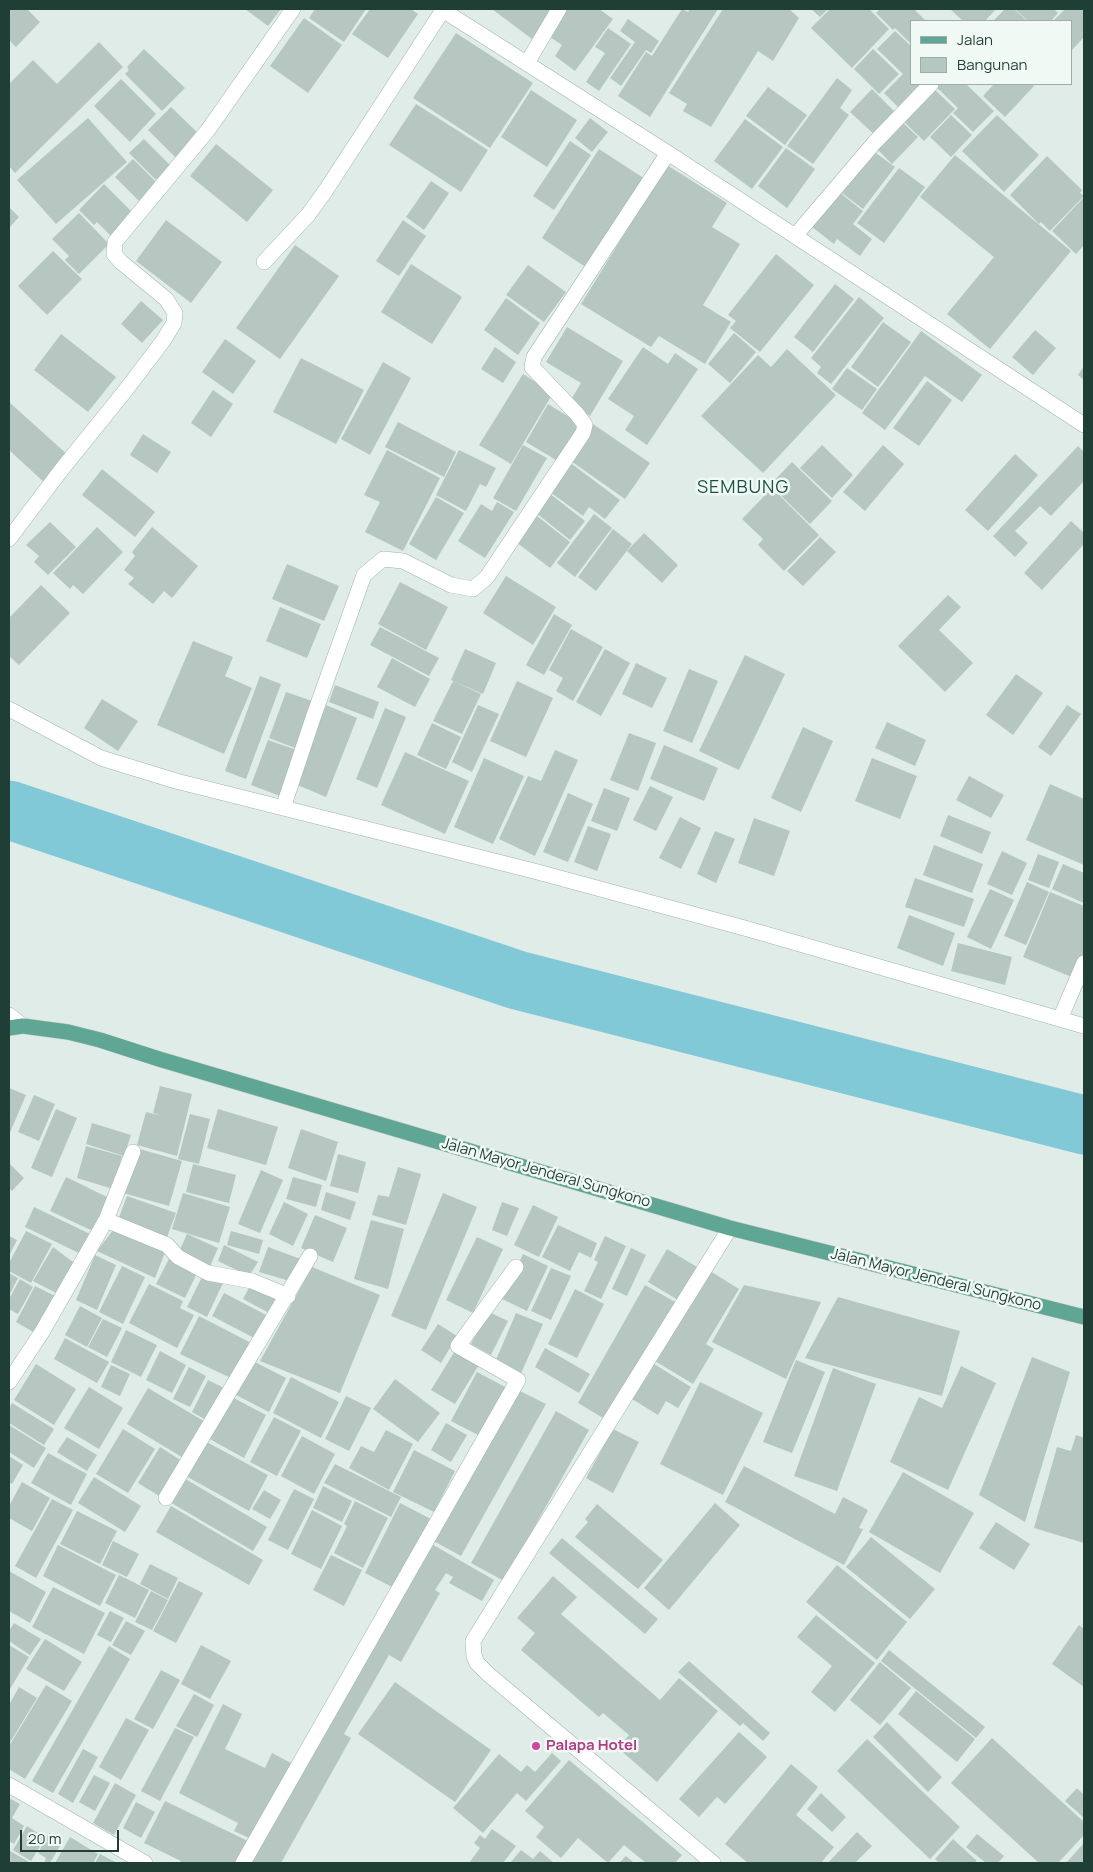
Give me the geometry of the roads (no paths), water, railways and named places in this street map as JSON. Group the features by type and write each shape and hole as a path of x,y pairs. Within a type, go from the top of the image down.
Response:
{"main road":[{"name":"Jalan Mayor Jenderal Sungkono","path":"16,1027 68,1032 100,1040 730,1228 1084,1317"}],"street":[{"path":"9,539 125,391 163,341 174,323 175,313 166,299 114,254 115,242 208,130 293,9"},
{"path":"264,262 308,215 326,190 442,9 668,153 1084,425"},
{"path":"527,64 559,9"},
{"path":"795,236 875,142 930,85"},
{"path":"283,808 364,575 384,559 403,561 450,585 473,589 487,577 583,433 585,425 577,414 532,367 534,357 668,153"},
{"path":"9,698 39,726"},
{"path":"9,709 101,758 176,781 544,873 1084,1026"},
{"path":"1060,1019 1084,963"},
{"path":"9,1015 16,1027"},
{"path":"9,1382 42,1332 106,1220 133,1152"},
{"path":"106,1220 167,1245 178,1257 208,1273 252,1281 288,1296"},
{"path":"713,1863 488,1674 477,1663 474,1656 473,1641 730,1228"},
{"path":"166,1498 288,1296 310,1256"},
{"path":"243,1863 518,1380 458,1346 516,1267"},
{"path":"9,1785 145,1863"}],"waterway":[{"path":"9,810 517,980 1084,1125"}],"place":[{"name":"Palapa Hotel","path":"536,1746"}],"district":[{"name":"SEMBUNG","path":"743,488"}]}
